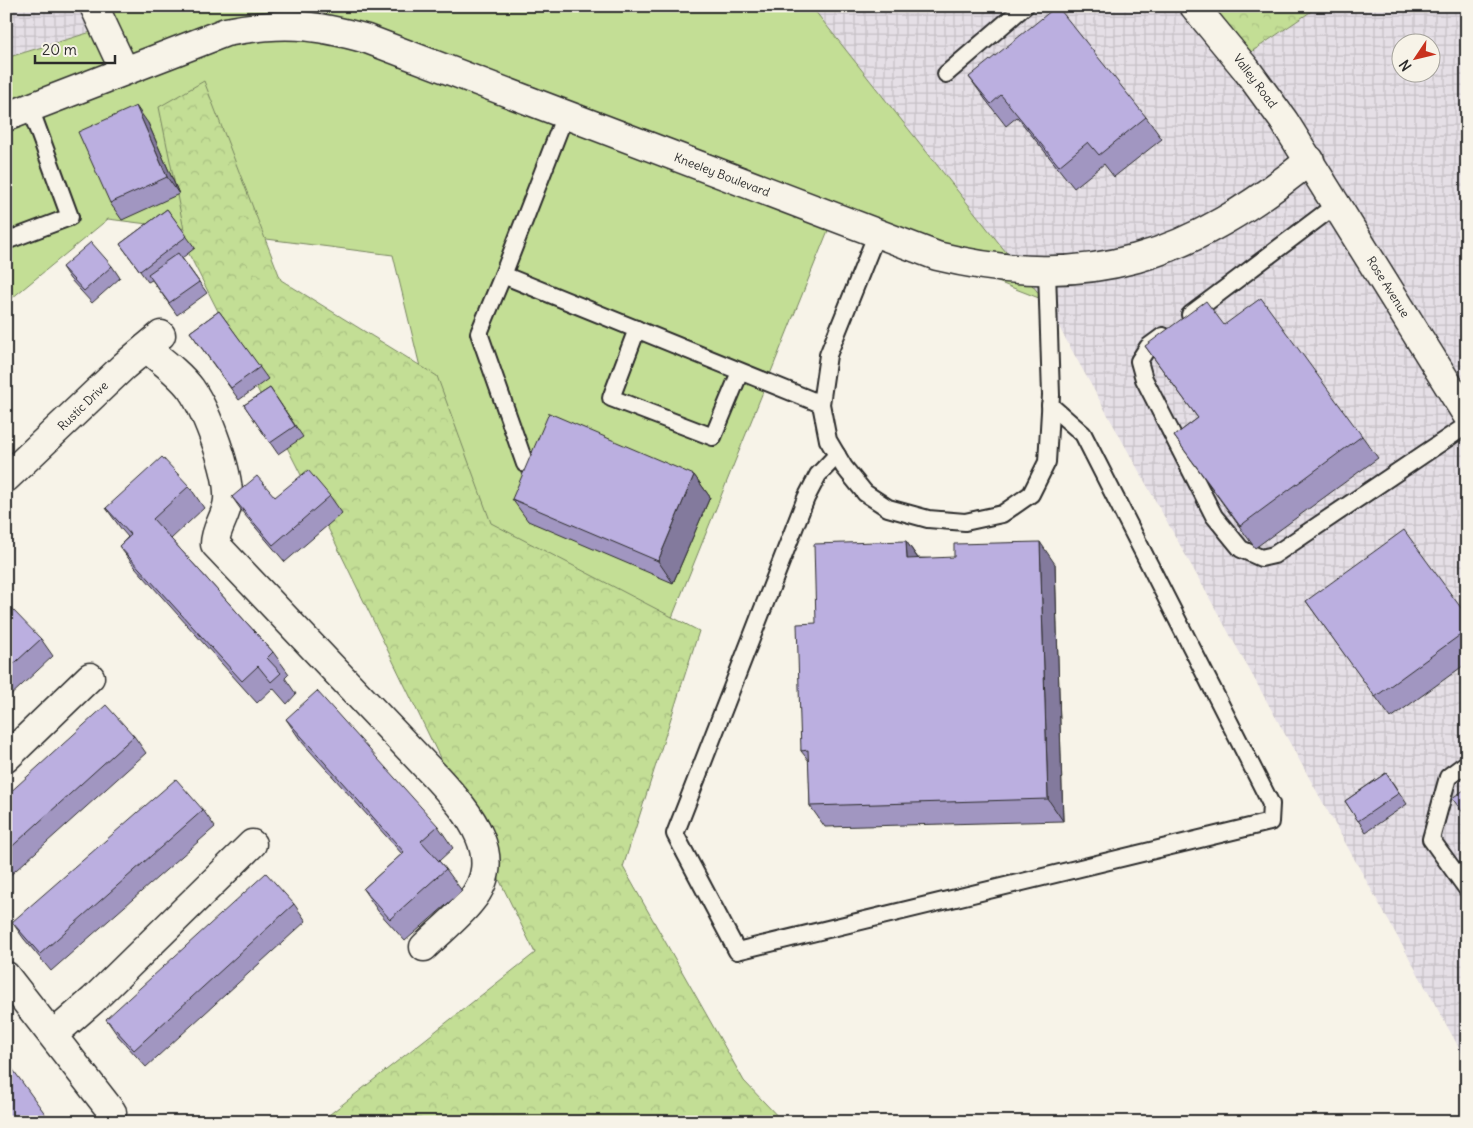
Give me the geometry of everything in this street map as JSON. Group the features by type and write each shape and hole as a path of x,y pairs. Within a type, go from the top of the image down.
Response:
{"street":[{"path":"94,6 124,70"},
{"name":"Valley Road","path":"1194,6 1246,69 1310,160"},
{"name":"Kneeley Boulevard","path":"18,112 226,32 260,25 297,24 333,29 367,39 937,256 973,265 1015,270 1047,271 1112,264 1148,256 1186,242 1212,229 1271,191 1310,160"},
{"name":"Rose Avenue","path":"1310,160 1467,415"},
{"name":"Rustic Drive","path":"6,478 124,366 154,341 191,390 207,419 225,474 228,500 225,517 215,535 215,544 438,779 472,819 481,839 485,856 485,869 480,887 471,901 424,947"},
{"path":"6,758 90,677"},
{"path":"53,1035 93,1000 252,844"},
{"path":"6,976 112,1112"}],"lane":[{"path":"946,74 1025,6"},
{"path":"6,240 70,217 18,112"},
{"path":"525,464 479,333 504,275 565,115"},
{"path":"1337,204 1148,348 1139,361 1144,379 1214,516 1241,549 1261,558 1274,555 1467,425"},
{"path":"877,233 828,355 821,404 828,440 864,493 888,508 928,519 965,522 1002,514 1031,494 1047,462 1050,405 1047,271"},
{"path":"504,275 821,404"},
{"path":"637,329 611,398 713,437 740,372"},
{"path":"837,455 818,475 806,498 675,834 737,951 1270,822 1270,804 1083,434 1050,405"},
{"path":"1467,763 1448,777 1430,839 1467,889"}],"shaded area":[{"path":"6,6 94,6 101,29 6,58"},
{"path":"811,6 1189,6 1236,63 1319,6 1467,6 1467,1062 1044,300"}],"green space":[{"path":"94,6 811,6 1044,300 833,218 667,630 462,541 393,255 108,219 6,303 6,58 101,29"},
{"path":"1189,6 1319,6 1235,63"},
{"path":"204,81 281,280 437,376 491,523 699,631 623,867 744,1081 783,1122 320,1122 535,953 334,540 189,254 159,107"}],"building":[{"path":"1057,6 1146,117 1099,155 1088,142 1059,166 1001,95 991,104 969,77"},
{"path":"136,106 167,177 110,203 78,132"},
{"path":"167,209 187,236 140,271 120,244"},
{"path":"91,242 112,266 84,291 62,267"},
{"path":"178,253 199,282 169,303 148,274"},
{"path":"1261,298 1362,436 1240,526 1174,436 1198,418 1145,346 1206,301 1224,325"},
{"path":"219,311 260,367 231,388 190,332"},
{"path":"270,388 295,426 270,443 244,405"},
{"path":"549,413 694,475 658,561 512,499"},
{"path":"162,457 189,486 153,519 273,652 267,658 281,673 271,682 258,666 242,681 119,546 131,535 106,508"},
{"path":"308,470 330,496 273,545 232,497 257,476 275,497"},
{"path":"1404,530 1467,616 1467,630 1375,697 1306,601"},
{"path":"906,541 907,559 954,557 954,544 1040,542 1048,799 810,806 808,750 801,751 797,624 816,623 814,544"},
{"path":"12,609 41,639 6,671 6,614"},
{"path":"317,691 438,826 421,841 446,869 390,919 363,889 404,852 286,719"},
{"path":"106,705 134,736 6,852 6,796"},
{"path":"1386,773 1399,793 1358,821 1345,801"},
{"path":"176,779 203,810 40,954 12,922"},
{"path":"1467,788 1467,818 1452,798"},
{"path":"266,873 294,904 134,1050 106,1019"},
{"path":"6,1060 51,1122 6,1122"}]}
